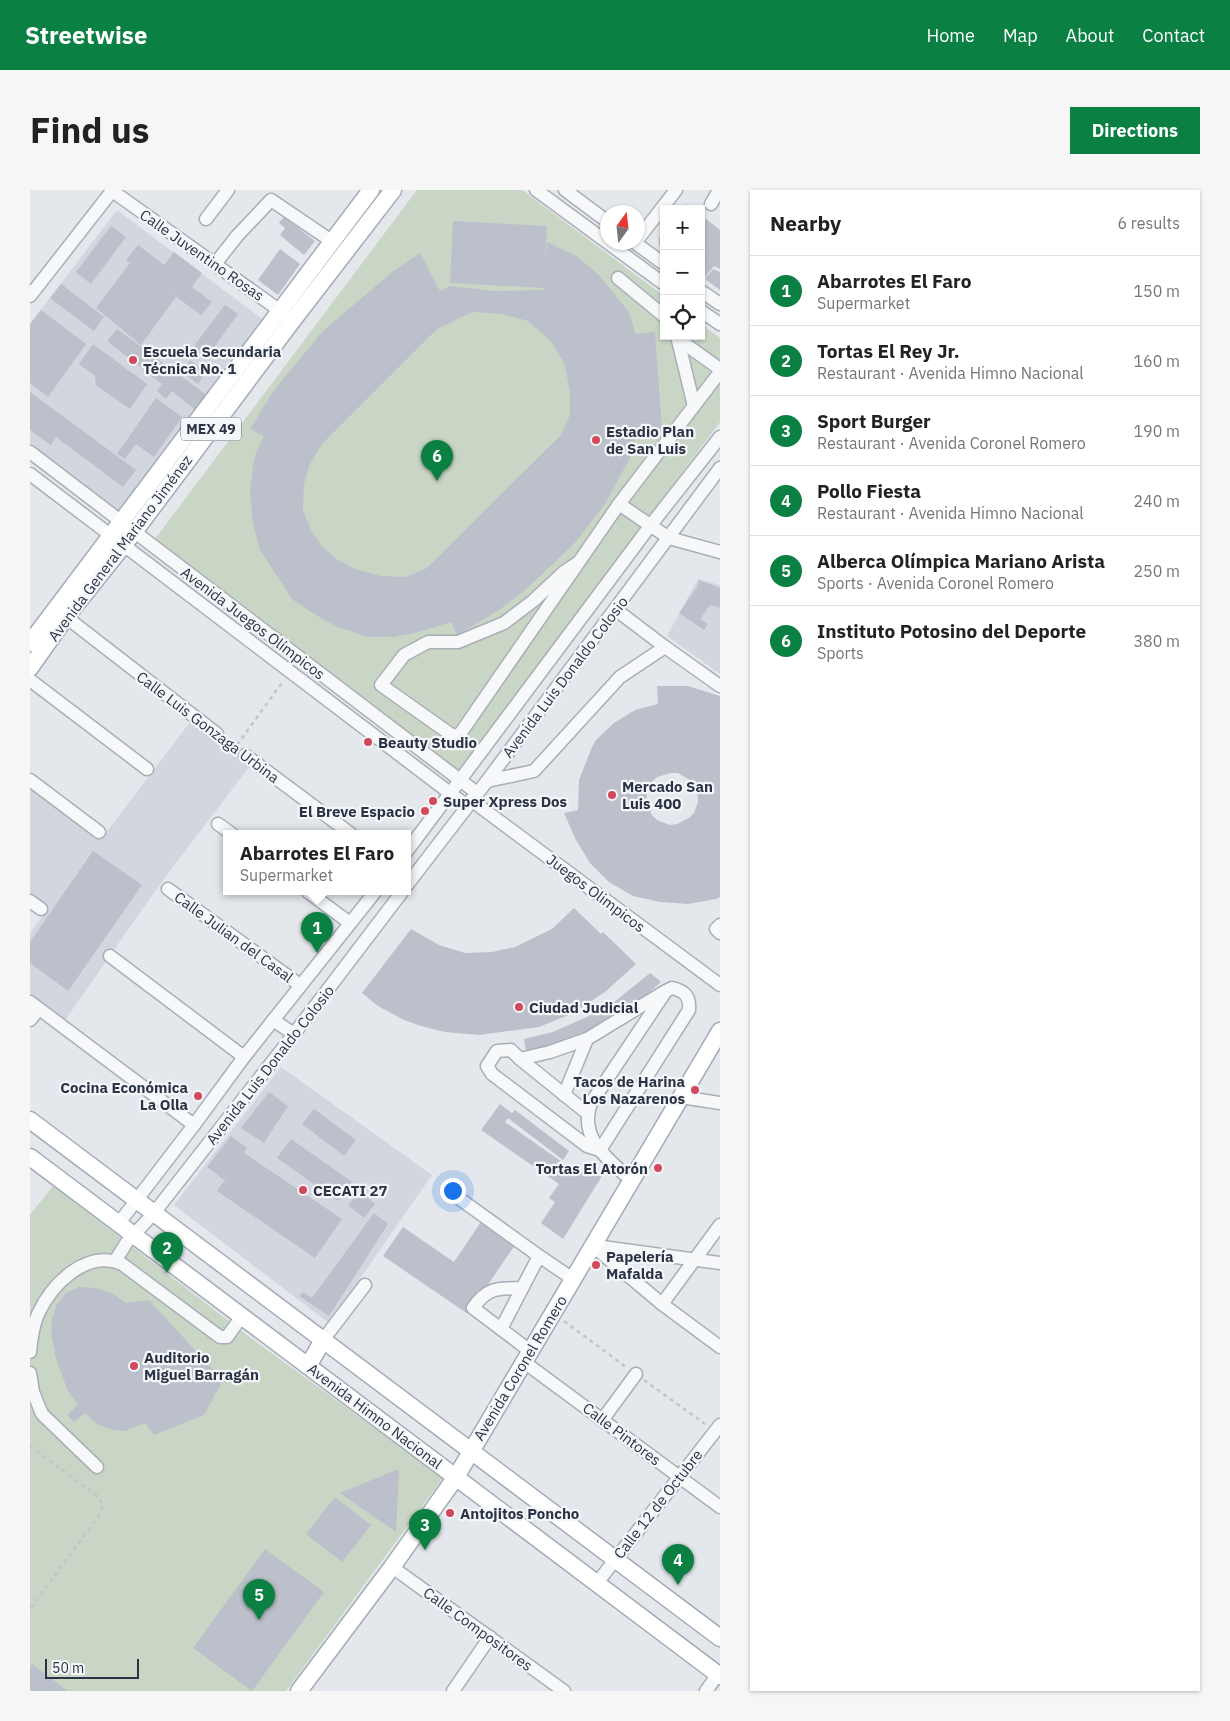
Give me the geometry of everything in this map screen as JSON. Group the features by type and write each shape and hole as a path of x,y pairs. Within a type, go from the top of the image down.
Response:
{"main road":[{"name":"Avenida General Mariano Jiménez","path":"287,315 332,242 371,190"},
{"name":"Avenida General Mariano Jiménez","path":"31,640 128,527 287,315 393,190"},
{"name":"Avenida General Mariano Jiménez","path":"30,668 117,540"},
{"name":"Avenida Coronel Romero","path":"299,1691 392,1567 456,1477 720,1032"},
{"name":"Avenida Himno Nacional","path":"30,1120 720,1638"},
{"name":"Avenida Himno Nacional","path":"30,1157 719,1675"},
{"path":"308,1366 323,1340"}],"street":[{"path":"206,219 228,190"},
{"path":"565,190 600,216"},
{"path":"645,230 676,190"},
{"path":"711,204 719,190"},
{"path":"30,296 112,191"},
{"name":"Calle Juventino Rosas","path":"112,191 287,315"},
{"path":"538,191 660,281"},
{"path":"215,264 269,195 332,242"},
{"path":"625,256 630,250"},
{"path":"645,250 660,261"},
{"path":"618,278 660,313"},
{"path":"705,294 717,302 705,310"},
{"path":"705,314 720,324"},
{"path":"680,340 694,406"},
{"path":"579,562 564,572 533,601 504,623 458,642 428,642 404,656 381,685 453,736 460,734 579,562 619,504 720,371 683,340"},
{"name":"Avenida Luis Donaldo Colosio","path":"411,846 650,526 720,437"},
{"name":"Avenida Juegos Olímpicos","path":"30,452 461,780 472,800"},
{"name":"Avenida Luis Donaldo Colosio","path":"411,880 487,781 720,468"},
{"name":"Avenida Juegos Olímpicos","path":"30,474 451,794 472,800"},
{"path":"619,504 669,538 720,552"},
{"path":"615,609 720,686"},
{"name":"Calle Luis Gonzaga Urbina","path":"66,617 217,734"},
{"path":"561,646 578,659"},
{"path":"487,781 534,771 620,677 665,647"},
{"path":"30,680 147,769"},
{"name":"Calle Luis Gonzaga Urbina","path":"240,752 346,830"},
{"path":"30,780 99,832"},
{"name":"Juegos Olimpicos","path":"472,800 720,985"},
{"path":"218,824 226,830"},
{"name":"Calle Julian del Casal","path":"168,889 300,985"},
{"path":"312,895 350,923"},
{"name":"Avenida Luis Donaldo Colosio","path":"119,1223 244,1057 373,895"},
{"name":"Avenida Luis Donaldo Colosio","path":"115,1261 134,1234 154,1213 294,1034 400,895"},
{"path":"30,901 40,909"},
{"path":"720,925 716,929 720,933"},
{"path":"110,956 244,1057"},
{"path":"520,1059 550,1052 587,1038 672,988 686,995 690,1001 689,1010 600,1150"},
{"path":"631,1180 594,1142 588,1129 587,1113 591,1103 666,991"},
{"path":"30,1020 38,1008 194,1125"},
{"path":"273,1020 294,1034"},
{"path":"564,1095 587,1038"},
{"path":"587,1113 511,1050 497,1051 488,1066 492,1074 587,1146 600,1150"},
{"path":"681,1098 720,1103"},
{"path":"454,1194 572,1280"},
{"path":"662,1304 720,1225"},
{"path":"593,1246 694,1258 720,1263"},
{"path":"593,1246 662,1304 720,1347"},
{"path":"501,1329 539,1256"},
{"path":"30,1352 30,1342 37,1316 48,1296 58,1283 73,1271 92,1262 107,1260 122,1264 220,1337 227,1336 242,1316"},
{"path":"323,1340 365,1284"},
{"name":"Calle Pintores","path":"522,1288 494,1289 480,1299 474,1308 501,1329 527,1357 603,1419 720,1507"},
{"path":"30,1373 33,1392 42,1414 97,1467"},
{"path":"603,1419 636,1374"},
{"name":"Calle 12 de Octubre","path":"597,1584 720,1425"},
{"name":"Calle Compositores","path":"392,1567 564,1691"},
{"path":"454,1691 490,1637"},
{"path":"706,1691 719,1675"}],"path":[{"path":"240,752 290,672"},
{"name":"Calle Luis Gonzaga Urbina","path":"217,734 240,752"},
{"path":"30,1446 102,1501 101,1514 30,1609"}],"shaded area":[{"name":"Escuela Secundaria Técnica No. 1","path":"117,210 265,321 118,514 30,448 30,324"},
{"path":"698,579 720,585 720,674 667,636"},
{"path":"194,717 253,762 160,884 61,1026 30,1003 30,933 48,909 30,895 30,786 102,838"},
{"name":"CECATI 27","path":"281,1067 432,1175 329,1323 174,1205"}],"green space":[{"path":"417,190 522,190 660,293 660,340 705,340 705,327 720,338 720,422 456,774 155,539"},
{"path":"53,1186 251,1338 443,1478 286,1691 30,1691 30,1215"}],"building":[{"path":"284,217 315,241 304,255 280,235 285,228 279,223"},
{"path":"705,218 720,230 720,269 714,266 705,277"},
{"name":"Estadio Plan de San Luis","path":"453,221 547,226 545,269 547,242 576,256 598,274 625,307 631,317 635,334 655,332 662,428 638,430 630,458 605,504 574,544 523,592 499,610 457,635 451,622 423,631 394,637 368,637 335,626 292,599 260,550 253,524 250,494 256,452 264,436 250,429 274,390 323,331 391,273 420,253 440,291 450,286 495,291 544,290 544,288 450,283","holes":["472,312 502,314 528,321 552,342 565,365 570,393 570,415 560,436 427,568 406,577 381,576 355,569 336,559 321,545 311,530 303,510 304,484 309,466 322,444 437,329"]},
{"path":"111,226 126,237 91,284 76,272"},
{"path":"138,245 164,265 174,252 202,273 192,287 212,302 201,315 126,260"},
{"path":"280,249 300,264 278,295 258,280"},
{"path":"130,263 176,297 141,345 96,308"},
{"path":"713,269 720,272 720,290 705,279"},
{"path":"61,284 104,317 94,331 50,298"},
{"path":"225,305 238,314 207,357 194,346"},
{"path":"41,310 86,344 48,397 30,383 30,324"},
{"path":"117,329 208,396 197,411 172,391 166,399 157,391 162,384 107,341"},
{"path":"93,344 147,384 130,409 96,385 95,376 79,364"},
{"path":"190,360 206,373 198,384 182,372"},
{"path":"30,392 136,470 123,487 56,437 51,445 30,430"},
{"path":"156,398 182,417 154,457 136,444 125,459 117,454"},
{"path":"699,580 720,588 720,608 710,605 700,619 708,624 704,630 679,613 697,587"},
{"name":"Mercado San Luis 400","path":"657,686 688,686 720,696 720,897 716,899 688,904 660,902 633,896 609,882 590,863 576,840 564,813 578,810 579,780 596,740 614,723 635,710 658,704","holes":["678,773 690,780 697,790 698,802 694,813 689,818 670,825 657,820 652,815 646,802 648,788 657,777"]},
{"path":"93,851 142,885 68,991 30,963 30,942"},
{"path":"574,908 601,934 603,932 636,964 605,992 571,1014 539,1027 479,1035 445,1032 404,1020 378,1006 362,993 411,929 439,945 465,953 492,952 515,947 552,929"},
{"path":"650,973 661,982 630,1009 589,1033 557,1045 526,1052 524,1039 553,1032 607,1008"},
{"path":"269,1092 288,1106 264,1143 241,1128"},
{"path":"500,1104 512,1113 505,1122 579,1174 587,1164 602,1176 563,1239 541,1223 555,1202 549,1198 559,1184 481,1130"},
{"path":"314,1109 356,1140 344,1156 302,1124"},
{"path":"515,1110 569,1151 563,1160 508,1118"},
{"path":"231,1136 247,1148 244,1153 342,1219 315,1258 217,1191 234,1167 224,1180 207,1167"},
{"path":"291,1139 352,1182 338,1201 277,1158"},
{"path":"360,1191 375,1204 364,1218 348,1205"},
{"path":"374,1213 388,1224 329,1316 299,1296 303,1292 312,1298"},
{"path":"483,1219 517,1242 468,1314 383,1256 403,1227 454,1262"},
{"name":"Auditorio Miguel Barragán","path":"79,1287 95,1288 112,1293 126,1303 149,1300 215,1372 226,1374 204,1415 154,1435 145,1423 125,1431 112,1430 97,1424 85,1413 74,1422 67,1415 78,1405 68,1391 56,1359 51,1332 52,1319 57,1304 66,1293"},
{"path":"399,1469 396,1532 340,1493"},
{"path":"335,1497 371,1525 342,1562 306,1534"},
{"path":"265,1549 324,1592 252,1691 193,1648"},
{"path":"32,1664 68,1691 30,1691 30,1667"}],"place":[{"name":"Escuela Secundaria Técnica No. 1","path":"133,360"},
{"name":"Estadio Plan de San Luis","path":"596,440"},
{"name":"Instituto Potosino del Deporte","path":"437,481"},
{"name":"Beauty Studio","path":"368,742"},
{"name":"Mercado San Luis 400","path":"612,795"},
{"name":"Super Xpress Dos","path":"433,801"},
{"name":"El Breve Espacio","path":"425,811"},
{"name":"Abarrotes El Faro","path":"317,953"},
{"name":"Ciudad Judicial","path":"519,1007"},
{"name":"Tacos de Harina Los Nazarenos","path":"695,1090"},
{"name":"Cocina Económica La Olla","path":"198,1096"},
{"name":"Tortas El Atorón","path":"658,1168"},
{"name":"CECATI 27","path":"303,1190"},
{"name":"Papelería Mafalda","path":"596,1265"},
{"name":"Tortas El Rey Jr.","path":"167,1273"},
{"name":"Auditorio Miguel Barragán","path":"134,1366"},
{"name":"Antojitos Poncho","path":"450,1513"},
{"name":"Sport Burger","path":"425,1550"},
{"name":"Pollo Fiesta","path":"678,1585"},
{"name":"Alberca Olímpica Mariano Arista","path":"259,1620"}]}
